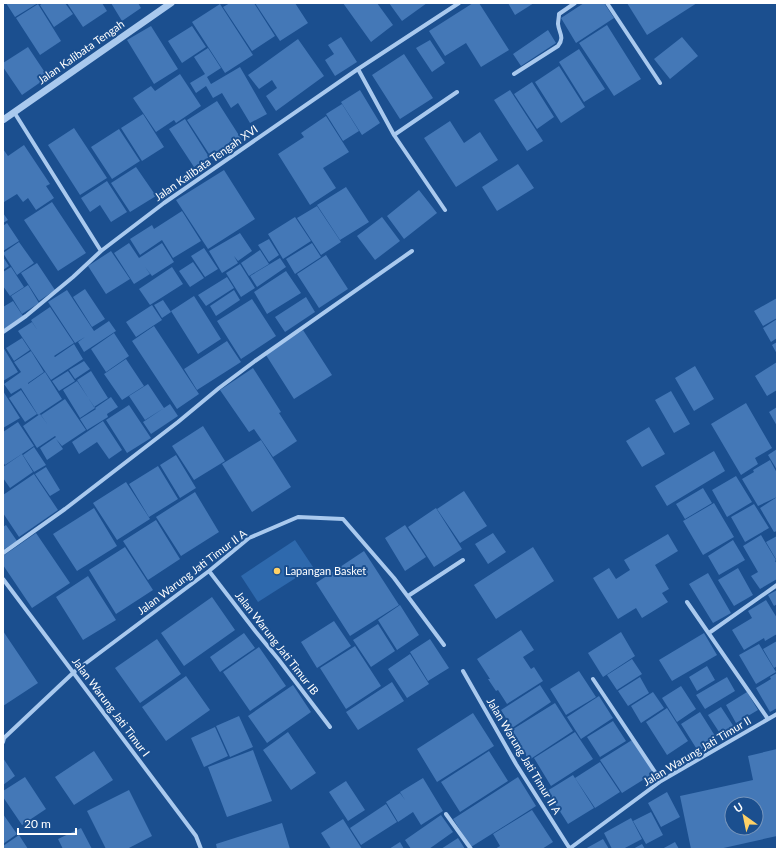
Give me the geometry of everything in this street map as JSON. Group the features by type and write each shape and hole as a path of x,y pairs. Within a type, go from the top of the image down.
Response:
{"street":[{"name":"Jalan Kalibata Tengah","path":"3,120 171,3"},
{"name":"Jalan Kalibata Tengah XVI","path":"3,332 26,316 73,277 100,251 164,203 358,69 459,3"},
{"path":"514,74 558,46 562,38 558,25 559,14 575,3"},
{"path":"607,3 660,83"},
{"path":"358,69 394,135 445,210"},
{"path":"394,135 457,92"},
{"path":"14,112 100,251"},
{"path":"3,553 65,509 219,388 412,251"},
{"name":"Jalan Warung Jati Timur II A","path":"3,742 4,738 74,672 209,571 249,538 298,517 343,519 394,578 444,645"},
{"path":"408,596 463,560"},
{"name":"Jalan Warung Jati Timur IB","path":"209,571 330,727"},
{"name":"Jalan Warung Jati Timur I","path":"3,578 196,836 201,849"},
{"path":"709,633 777,585"},
{"path":"687,602 768,719"},
{"name":"Jalan Warung Jati Timur II A","path":"463,671 516,764 570,849"},
{"path":"593,679 661,781"},
{"name":"Jalan Warung Jati Timur II","path":"570,849 661,781 777,714"},
{"path":"446,814 471,849"}],"shaded area":[{"name":"Lapangan Basket","path":"295,540 313,567 258,602 241,576"}],"building":[{"path":"6,3 38,3 15,17"},
{"path":"43,3 65,3 73,14 54,27 40,5"},
{"path":"67,3 102,3 107,11 83,27"},
{"path":"111,3 138,3 141,8 122,21"},
{"path":"230,3 254,3 275,36 252,51 223,7"},
{"path":"255,3 295,3 308,23 280,41"},
{"path":"343,3 377,3 393,25 371,42"},
{"path":"389,3 427,3 402,21"},
{"path":"473,3 479,3 509,50 481,67 466,43 445,56 429,31"},
{"path":"508,3 534,3 515,15"},
{"path":"584,3 604,3 614,18 576,43 561,18"},
{"path":"627,3 697,3 647,35"},
{"path":"38,4 61,41 40,55 16,18"},
{"path":"220,4 253,55 225,73 192,22"},
{"path":"607,25 641,79 614,96 579,43"},
{"path":"151,26 178,69 154,84 127,40"},
{"path":"192,26 206,47 182,63 168,41"},
{"path":"548,30 556,43 521,66 513,54"},
{"path":"341,37 357,62 335,76 325,60 334,54 328,45"},
{"path":"682,37 698,56 670,79 654,59"},
{"path":"298,39 324,76 276,111 266,96 277,88 272,80 259,89 248,75"},
{"path":"430,40 445,63 432,72 416,48"},
{"path":"28,47 48,77 22,95 3,67 3,63"},
{"path":"208,48 221,68 207,77 211,84 240,67 267,114 250,123 238,103 231,108 222,93 213,98 206,86 196,93 190,83 205,74 194,57"},
{"path":"579,49 605,89 584,102 559,62"},
{"path":"404,54 433,98 400,119 372,75"},
{"path":"559,66 585,107 561,123 535,82"},
{"path":"180,74 201,106 176,123 174,120 156,132 133,98 151,86 155,91"},
{"path":"532,82 554,117 537,129 514,94"},
{"path":"360,90 380,123 362,135 341,102"},
{"path":"510,90 543,141 527,151 494,100"},
{"path":"217,101 242,140 213,160 187,120"},
{"path":"342,104 359,131 343,141 326,114"},
{"path":"143,114 164,147 142,161 121,128"},
{"path":"326,116 349,152 323,168 336,188 310,205 278,154 304,137 301,133"},
{"path":"185,119 209,157 194,167 169,129"},
{"path":"450,121 464,143 480,132 498,160 456,187 424,138"},
{"path":"74,128 107,178 80,195 48,145"},
{"path":"119,129 140,161 112,179 91,147"},
{"path":"24,145 50,184 46,186 54,198 36,210 28,198 23,202 17,194 4,202 3,200 3,149 8,156"},
{"path":"518,164 534,188 497,211 482,187"},
{"path":"136,167 156,196 130,212 111,183"},
{"path":"224,170 255,219 208,249 176,200"},
{"path":"107,181 127,212 111,222 100,205 90,212 81,198"},
{"path":"346,187 369,222 340,240 317,205"},
{"path":"419,190 437,213 404,239 387,216"},
{"path":"52,202 86,253 58,271 24,220"},
{"path":"317,206 341,242 321,255 297,218"},
{"path":"182,211 201,241 173,258 162,240 140,255 130,239 152,225 154,229"},
{"path":"3,213 8,220 3,223"},
{"path":"295,217 311,241 283,259 268,234"},
{"path":"382,217 400,241 375,260 357,236"},
{"path":"7,223 19,241 3,251 3,226"},
{"path":"240,233 252,251 238,261 234,256 238,263 222,273 209,251"},
{"path":"269,239 279,255 269,262 258,245"},
{"path":"19,242 34,263 17,275 3,253"},
{"path":"129,243 139,258 162,243 174,262 152,276 145,267 150,274 134,284 114,253"},
{"path":"312,243 321,257 295,274 286,259"},
{"path":"204,248 218,269 205,277 191,256"},
{"path":"260,250 269,264 249,276 241,263"},
{"path":"111,251 130,279 106,294 88,266"},
{"path":"326,255 348,289 319,308 297,274"},
{"path":"3,257 9,266 3,270"},
{"path":"280,258 286,267 257,287 250,276"},
{"path":"193,262 204,278 190,287 179,271"},
{"path":"37,263 55,290 39,301 21,273"},
{"path":"240,264 255,288 241,297 226,273"},
{"path":"11,267 24,287 10,296 3,286 3,272"},
{"path":"172,267 183,284 150,305 139,289"},
{"path":"286,271 301,293 267,314 254,292"},
{"path":"227,277 234,288 206,306 198,295"},
{"path":"28,285 39,303 22,314 11,296"},
{"path":"85,289 105,319 92,327 73,297"},
{"path":"67,290 94,331 109,321 116,331 84,352 78,342 85,337 75,343 48,302"},
{"path":"234,290 240,300 216,316 210,306"},
{"path":"194,296 221,339 198,354 171,311"},
{"path":"306,297 315,312 285,332 275,317"},
{"path":"777,298 777,318 763,326 754,311"},
{"path":"252,299 276,336 241,359 217,321"},
{"path":"163,300 171,312 162,318 154,305"},
{"path":"13,301 23,316 3,330 3,307"},
{"path":"152,305 162,320 136,337 126,322"},
{"path":"50,307 74,343 54,356 55,357 74,344 83,359 51,380 18,331 32,322 38,331 31,320"},
{"path":"777,319 777,338 771,342 763,328"},
{"path":"154,326 199,394 177,409 132,341"},
{"path":"303,330 332,375 294,399 266,355"},
{"path":"114,333 129,356 106,372 91,349"},
{"path":"22,338 30,350 14,361 6,348"},
{"path":"227,341 241,362 197,390 184,369"},
{"path":"777,342 777,354 772,345"},
{"path":"3,347 18,372 3,381"},
{"path":"31,351 44,372 28,384 45,372 62,399 38,415 21,388 11,394 4,384 21,372 14,362"},
{"path":"126,359 144,386 122,400 104,374"},
{"path":"84,361 90,369 75,379 69,370"},
{"path":"777,362 777,390 767,396 755,376"},
{"path":"695,366 714,399 694,411 675,378"},
{"path":"253,368 281,412 279,413 297,441 273,457 254,429 249,432 220,390"},
{"path":"68,371 75,381 59,391 52,381"},
{"path":"91,371 108,398 94,407 77,380"},
{"path":"77,381 95,408 80,418 63,390"},
{"path":"148,384 164,408 145,420 129,396"},
{"path":"21,390 37,414 25,422 9,398"},
{"path":"3,391 20,418 3,428"},
{"path":"671,391 690,424 674,433 655,400"},
{"path":"111,397 118,407 107,414 108,417 87,430 80,419"},
{"path":"65,399 86,430 62,446 56,439 63,449 47,460 40,448 56,437 55,436 37,448 23,426 40,414 48,425 41,415"},
{"path":"746,403 772,448 755,458 758,464 741,475 711,424"},
{"path":"170,404 178,416 151,434 143,422"},
{"path":"129,405 151,438 127,453 106,420"},
{"path":"777,407 777,426 769,412"},
{"path":"103,421 122,450 109,459 97,442 79,454 72,442"},
{"path":"18,422 34,446 5,465 3,462 3,432"},
{"path":"203,426 225,461 194,480 172,446"},
{"path":"649,427 665,454 642,467 626,441"},
{"path":"261,440 291,487 252,512 222,464"},
{"path":"34,447 46,465 34,472 23,455"},
{"path":"777,449 777,470 768,455"},
{"path":"714,451 725,471 667,506 655,486"},
{"path":"22,454 33,472 10,488 3,478 3,467"},
{"path":"176,455 196,488 180,498 160,465"},
{"path":"770,460 777,473 777,497 758,506 742,479 754,472 753,470"},
{"path":"158,466 178,499 149,517 129,484"},
{"path":"46,467 60,490 50,496 35,474"},
{"path":"34,474 58,510 19,537 3,513 3,495"},
{"path":"736,476 752,502 727,517 712,490"},
{"path":"126,482 150,519 117,540 93,503"},
{"path":"703,488 712,503 685,519 676,504"},
{"path":"464,491 487,526 460,543 437,509"},
{"path":"195,492 219,532 181,556 156,517"},
{"path":"777,497 777,531 774,532 760,508"},
{"path":"714,503 734,537 703,555 683,521"},
{"path":"754,504 769,528 745,542 731,517"},
{"path":"94,508 117,546 77,571 53,534"},
{"path":"436,508 462,549 434,567 408,527"},
{"path":"156,520 180,559 148,580 123,541"},
{"path":"6,525 17,541 3,550 3,527"},
{"path":"405,525 426,557 405,571 385,538"},
{"path":"36,533 70,583 32,608 3,565 3,556"},
{"path":"493,533 506,552 488,564 475,544"},
{"path":"668,534 678,551 655,565 669,589 662,593 668,602 642,618 636,608 618,619 593,578 609,568 616,579 630,570 624,560"},
{"path":"761,535 776,560 777,579 760,589 751,576 758,572 743,546"},
{"path":"777,536 777,561 766,542"},
{"path":"733,540 745,560 719,575 708,556"},
{"path":"125,547 153,590 116,614 89,570"},
{"path":"533,547 554,581 496,619 474,585"},
{"path":"364,551 399,605 350,636 316,583"},
{"path":"738,568 753,595 734,606 718,580"},
{"path":"708,573 731,613 713,623 689,584"},
{"path":"88,576 116,620 83,640 56,597"},
{"path":"777,590 777,604 774,606 768,595"},
{"path":"212,597 235,630 184,666 161,633"},
{"path":"766,600 777,618 777,634 765,641 764,638 744,650 732,630 752,618 748,611"},
{"path":"400,605 419,635 397,650 378,620"},
{"path":"334,621 351,646 317,668 301,642"},
{"path":"378,624 395,651 371,667 353,640"},
{"path":"521,630 534,650 523,657 531,669 534,667 543,681 507,704 498,690 496,691 488,679 490,679 477,659"},
{"path":"3,631 38,683 3,706"},
{"path":"621,632 635,656 603,677 588,653"},
{"path":"244,633 255,648 220,672 210,657"},
{"path":"704,633 717,655 672,681 659,660"},
{"path":"157,639 181,674 140,703 115,668"},
{"path":"430,639 449,668 428,681 410,652"},
{"path":"777,641 777,666 774,668 763,649"},
{"path":"759,644 776,672 756,684 739,655"},
{"path":"355,646 381,686 346,709 320,668"},
{"path":"259,647 286,686 250,711 223,672"},
{"path":"410,654 429,684 407,698 388,669"},
{"path":"632,659 642,674 617,690 607,675"},
{"path":"707,666 715,680 697,691 689,677"},
{"path":"579,671 596,697 566,715 550,689"},
{"path":"777,673 777,708 770,712 756,688 771,679 770,677"},
{"path":"186,676 210,710 166,741 142,707"},
{"path":"640,677 649,693 628,706 618,691"},
{"path":"727,677 735,691 705,709 696,695"},
{"path":"392,682 404,701 358,730 346,712"},
{"path":"293,685 311,712 267,743 248,716"},
{"path":"540,685 551,702 512,728 501,710"},
{"path":"681,686 696,709 677,722 662,698"},
{"path":"653,692 664,708 641,723 631,706"},
{"path":"747,692 758,710 736,723 726,705"},
{"path":"599,696 613,718 581,739 567,717"},
{"path":"555,703 573,731 529,760 510,731"},
{"path":"721,707 736,730 723,738 708,715"},
{"path":"667,708 688,741 667,755 646,722"},
{"path":"700,712 717,739 698,751 681,724"},
{"path":"473,713 494,746 437,782 417,749"},
{"path":"239,716 253,747 230,757 216,726"},
{"path":"613,721 626,741 600,757 587,737"},
{"path":"215,727 228,756 204,767 191,738"},
{"path":"288,732 316,773 291,790 263,750"},
{"path":"575,732 593,759 551,786 534,758"},
{"path":"632,740 654,773 622,793 600,760"},
{"path":"777,749 777,836 719,849 691,849 680,796 753,780 748,756"},
{"path":"253,750 272,801 227,817 208,767"},
{"path":"94,751 113,780 74,805 55,777"},
{"path":"489,751 508,781 460,812 441,782"},
{"path":"3,758 15,776 3,785"},
{"path":"600,762 620,792 595,808 575,778"},
{"path":"573,775 594,808 568,824 547,791"},
{"path":"25,777 46,809 22,825 3,797 3,791"},
{"path":"518,777 536,806 471,847 453,819"},
{"path":"423,778 443,811 421,825 413,812 398,822 386,802 400,793 405,800 400,792"},
{"path":"346,781 365,810 348,821 329,792"},
{"path":"129,790 152,836 127,849 106,849 87,811"},
{"path":"667,792 680,817 661,827 648,803"},
{"path":"386,804 397,822 361,845 350,828"},
{"path":"532,810 553,842 542,849 495,849 500,846 493,834"},
{"path":"651,812 663,835 646,844 633,821"},
{"path":"3,814 17,834 3,844"},
{"path":"441,815 453,832 429,849 411,849 405,840"},
{"path":"631,818 642,839 623,849 612,849 604,833"},
{"path":"343,819 362,849 331,849 321,833"},
{"path":"282,823 290,849 217,849 216,844"},
{"path":"81,828 92,849 63,849 58,839"},
{"path":"19,835 28,849 3,849 3,846"},
{"path":"458,838 465,849 441,849"},
{"path":"603,839 609,849 585,849"},
{"path":"400,842 404,849 389,849"},
{"path":"675,842 679,849 662,849"},
{"path":"642,844 645,849 633,849"}],"place":[{"name":"Lapangan Basket","path":"277,571"}]}
